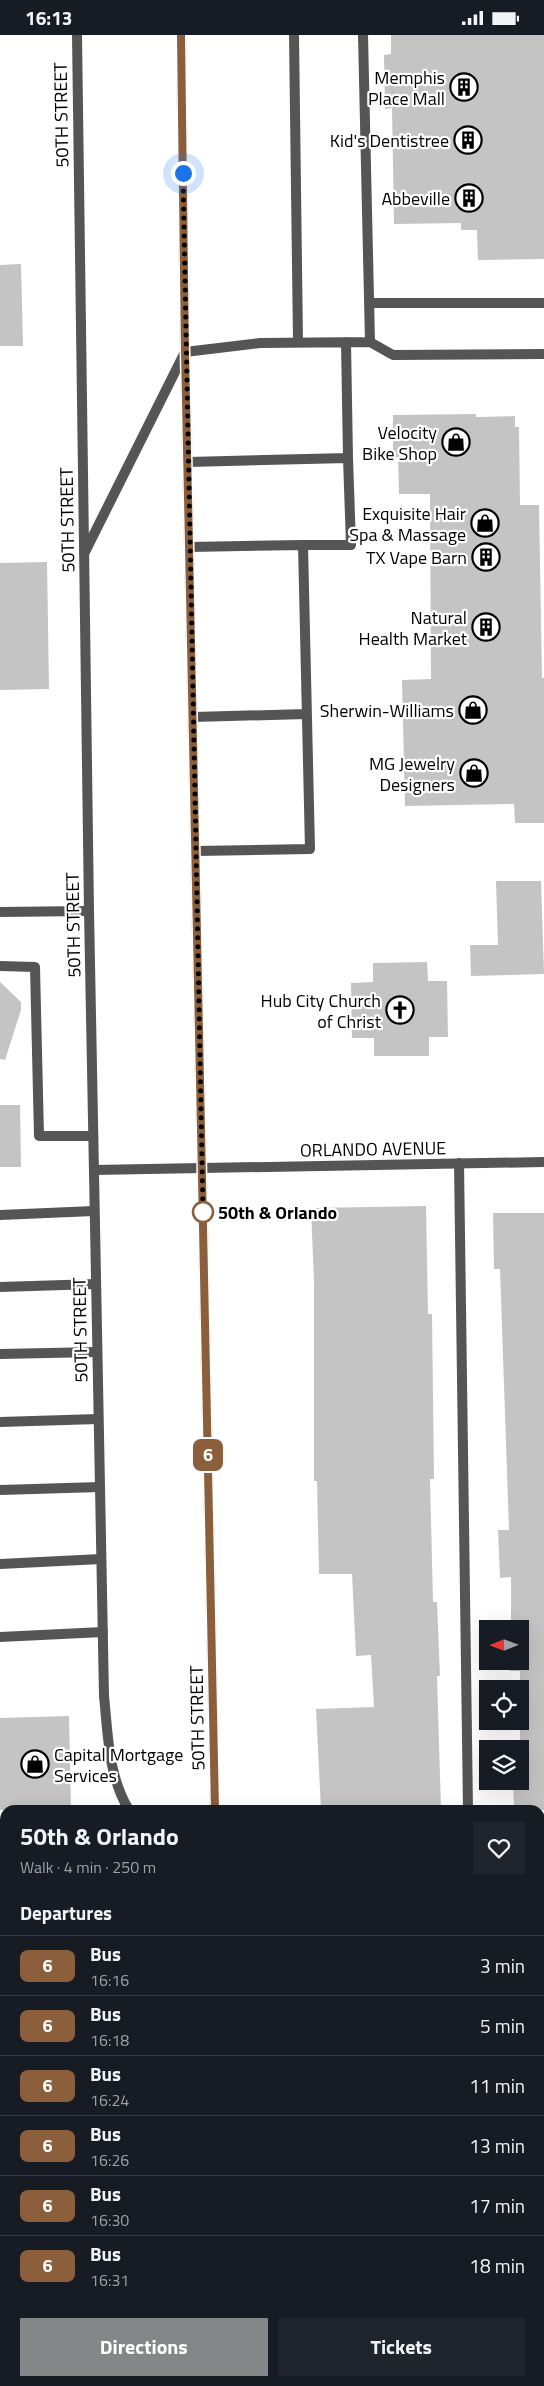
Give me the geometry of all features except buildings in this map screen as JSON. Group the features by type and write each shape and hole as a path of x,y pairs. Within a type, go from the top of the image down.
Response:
{"main road":[{"name":"50TH STREET","path":"181,35 185,351 215,1805"}],"street":[{"name":"50TH STREET","path":"76,35 94,1211 104,1695 110,1762 126,1805"},
{"path":"294,35 298,342"},
{"path":"363,35 370,342"},
{"path":"370,303 544,303"},
{"path":"190,547 351,545 346,342"},
{"path":"83,555 185,351 260,343 370,342 393,355 544,353"},
{"path":"188,462 348,458"},
{"path":"196,851 310,849 303,545"},
{"path":"193,717 306,714"},
{"path":"0,912 89,911"},
{"path":"0,966 35,967 39,1135 93,1136"},
{"name":"ORLANDO AVENUE","path":"94,1170 544,1162"},
{"path":"459,1163 468,1805"},
{"path":"0,1215 94,1211"},
{"path":"0,1287 96,1284"},
{"path":"0,1354 97,1352"},
{"path":"0,1423 98,1419"},
{"path":"0,1490 100,1487"},
{"path":"0,1564 101,1559"},
{"path":"0,1637 103,1632"}],"bus line":[{"name":"6","path":"181,35 185,351 215,1805"}],"place":[{"name":"Memphis Place Mall","path":"464,87"},
{"name":"Kid's Dentistree","path":"468,140"},
{"name":"Abbeville","path":"469,198"},
{"name":"Velocity Bike Shop","path":"456,442"},
{"name":"Exquisite Hair Spa & Massage","path":"485,523"},
{"name":"TX Vape Barn","path":"486,557"},
{"name":"Natural Health Market","path":"486,627"},
{"name":"Sherwin-Williams","path":"473,710"},
{"name":"MG Jewelry Designers","path":"474,773"},
{"name":"Hub City Church of Christ","path":"400,1010"},
{"name":"50th & Orlando","path":"203,1212"},
{"name":"Capital Mortgage Services","path":"35,1764"}],"route":[{"path":"183,173 203,1212"}]}
